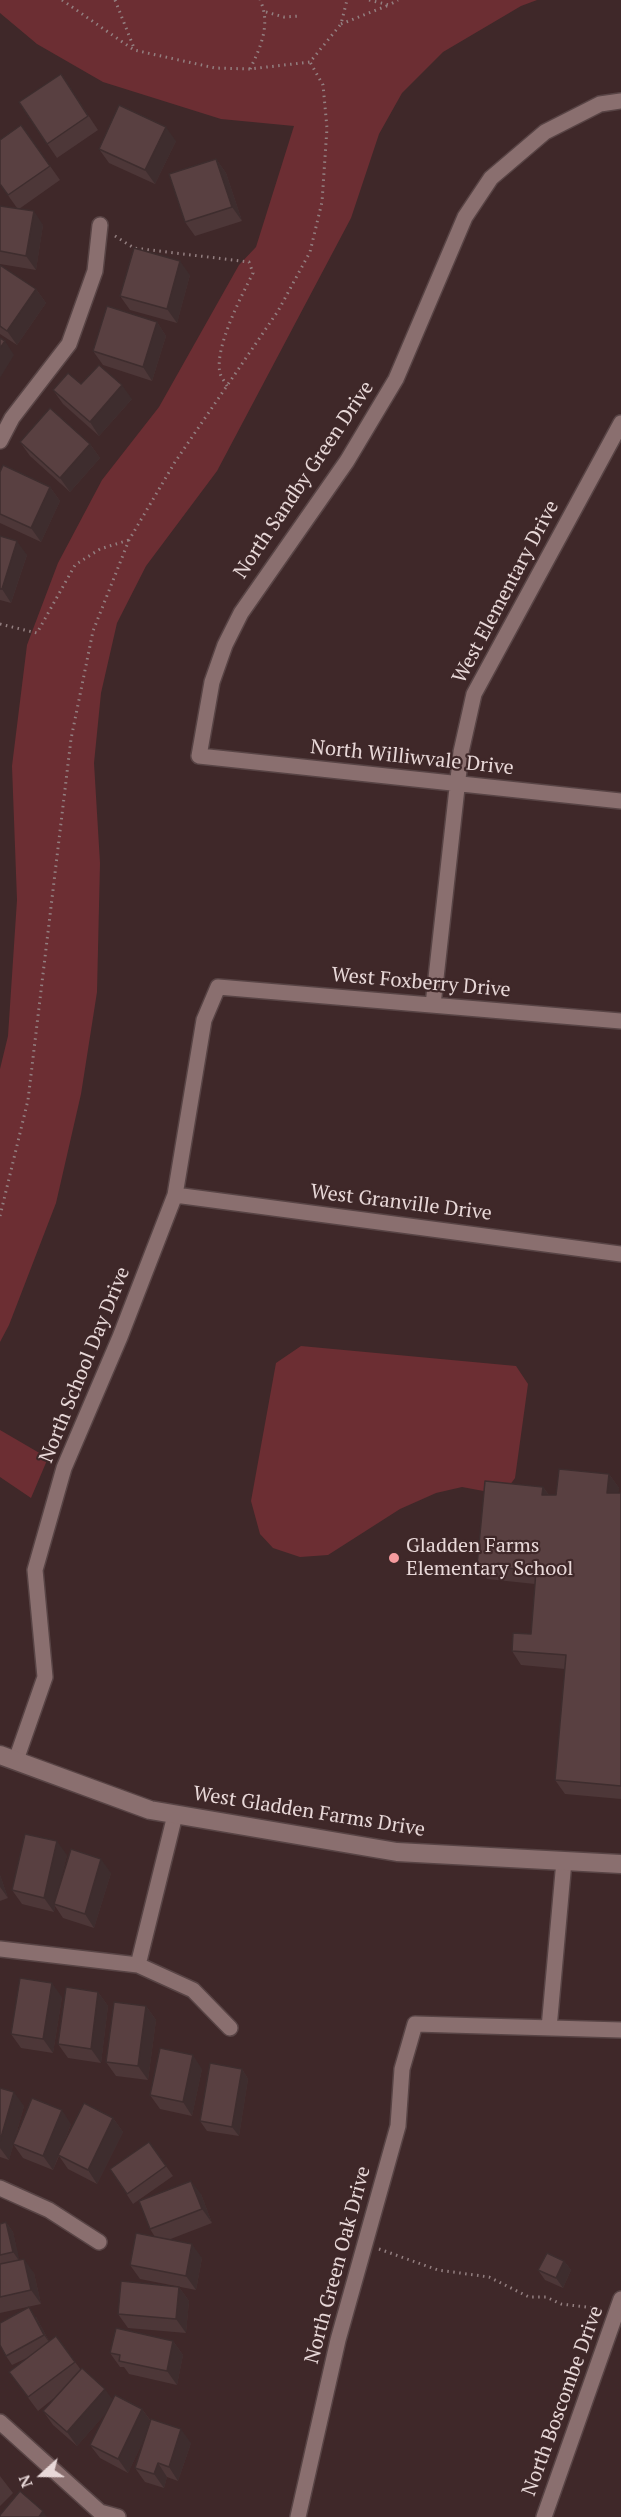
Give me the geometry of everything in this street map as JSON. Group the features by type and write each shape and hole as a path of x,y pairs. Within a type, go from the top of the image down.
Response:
{"street":[{"name":"North Sandby Green Drive","path":"199,756 212,682 225,645 241,613 348,461 396,379 465,217 491,178 545,132 600,104 621,101"},
{"path":"0,441 12,418 69,344 94,271 100,225"},
{"name":"West Elementary Drive","path":"433,1005 461,752 474,694 621,423"},
{"name":"North Williwvale Drive","path":"199,756 621,801"},
{"name":"West Foxberry Drive","path":"218,987 621,1021"},
{"name":"North School Day Drive","path":"8,1757 45,1677 35,1569 64,1468 120,1337 176,1195 204,1020 218,987"},
{"name":"West Granville Drive","path":"176,1195 621,1254"},
{"name":"West Gladden Farms Drive","path":"8,1757 150,1810 175,1815 397,1852 621,1864"},
{"path":"138,1965 175,1815"},
{"path":"564,1861 549,2028 621,2030"},
{"path":"0,1949 138,1965 193,1990 230,2028"},
{"name":"North Green Oak Drive","path":"298,2517 338,2340 398,2126 402,2069 415,2024 549,2028"},
{"path":"0,2188 49,2210 99,2242"},
{"name":"North Boscombe Drive","path":"544,2517 621,2299"},
{"path":"0,2422 100,2512 118,2517"}],"path":[{"path":"62,0 134,50 215,68 250,69 310,62 340,24 347,0"},
{"path":"115,0 134,50"},
{"path":"250,69 261,47 266,12 260,0"},
{"path":"369,0 389,5"},
{"path":"340,24 398,0"},
{"path":"266,12 284,17 301,16"},
{"path":"0,1216 28,1100 71,739 93,631 129,540 175,462 278,311 310,252 322,202 327,128 323,85 310,62"},
{"path":"100,225 134,248 249,262 253,273 233,315 220,352 220,373 227,386"},
{"path":"0,624 37,633 75,565 99,549 129,540"},
{"path":"365,2244 438,2270 489,2277 529,2297 546,2297 561,2304 601,2309 615,2318"}],"shaded area":[{"path":"0,0 537,0 521,6 443,52 402,93 379,134 351,218 217,471 146,566 117,623 101,693 94,763 100,863 97,992 81,1094 56,1203 9,1325 0,1342 0,1069 8,1036 17,900 12,766 27,645 58,563 102,480 159,407 239,265 256,247 294,126 221,119 103,82 37,44 0,13"},
{"path":"301,1346 516,1366 528,1384 515,1478 507,1489 489,1492 462,1487 436,1493 400,1509 328,1555 300,1557 273,1548 260,1534 251,1501 276,1363"},
{"path":"0,1430 48,1458 31,1498 0,1477"}],"building":[{"path":"61,74 88,116 47,144 19,102"},
{"path":"119,105 166,127 145,170 99,149"},
{"path":"21,125 50,166 8,195 0,184 0,140"},
{"path":"216,159 232,207 185,222 169,174"},
{"path":"0,206 34,211 26,256 0,251"},
{"path":"134,248 180,261 167,309 120,296"},
{"path":"0,265 36,289 7,331 0,326"},
{"path":"107,306 157,322 143,367 93,351"},
{"path":"0,338 5,341 0,348"},
{"path":"99,365 122,385 90,422 53,390 68,373 81,384"},
{"path":"50,408 90,444 60,478 20,442"},
{"path":"3,465 50,487 31,528 0,514 0,472"},
{"path":"0,536 17,541 2,589 0,589"},
{"path":"559,1469 609,1474 607,1493 621,1493 621,1786 555,1780 566,1655 512,1651 513,1633 531,1634 536,1571 477,1565 485,1481 543,1487 542,1495 556,1495"},
{"path":"25,1834 57,1841 44,1898 12,1890"},
{"path":"71,1849 101,1859 85,1914 54,1904"},
{"path":"20,1978 52,1983 43,2039 11,2034"},
{"path":"66,1987 98,1992 91,2049 58,2044"},
{"path":"114,2002 146,2006 138,2066 106,2062"},
{"path":"160,2048 193,2055 183,2102 150,2095"},
{"path":"210,2063 242,2069 232,2127 200,2121"},
{"path":"0,2088 14,2092 0,2141"},
{"path":"32,2098 62,2110 43,2156 13,2144"},
{"path":"84,2103 113,2118 88,2170 58,2155"},
{"path":"149,2142 166,2166 127,2194 110,2169"},
{"path":"191,2181 202,2209 150,2229 139,2201"},
{"path":"6,2222 13,2252 0,2255 0,2224"},
{"path":"136,2233 192,2244 186,2276 130,2265"},
{"path":"547,2253 564,2261 556,2278 538,2270"},
{"path":"24,2259 31,2290 0,2297 0,2264"},
{"path":"121,2281 179,2287 176,2319 118,2314"},
{"path":"29,2307 44,2335 6,2356 0,2345 0,2323"},
{"path":"116,2328 173,2341 167,2371 119,2361 120,2355 110,2353"},
{"path":"56,2336 75,2362 28,2397 9,2372"},
{"path":"82,2368 105,2389 67,2432 43,2411"},
{"path":"115,2395 142,2409 118,2459 90,2445"},
{"path":"151,2419 181,2429 169,2467 158,2463 154,2474 135,2468"},
{"path":"20,2491 43,2511 39,2517 0,2517 0,2515"}],"place":[{"name":"Gladden Farms Elementary School","path":"394,1558"}]}
